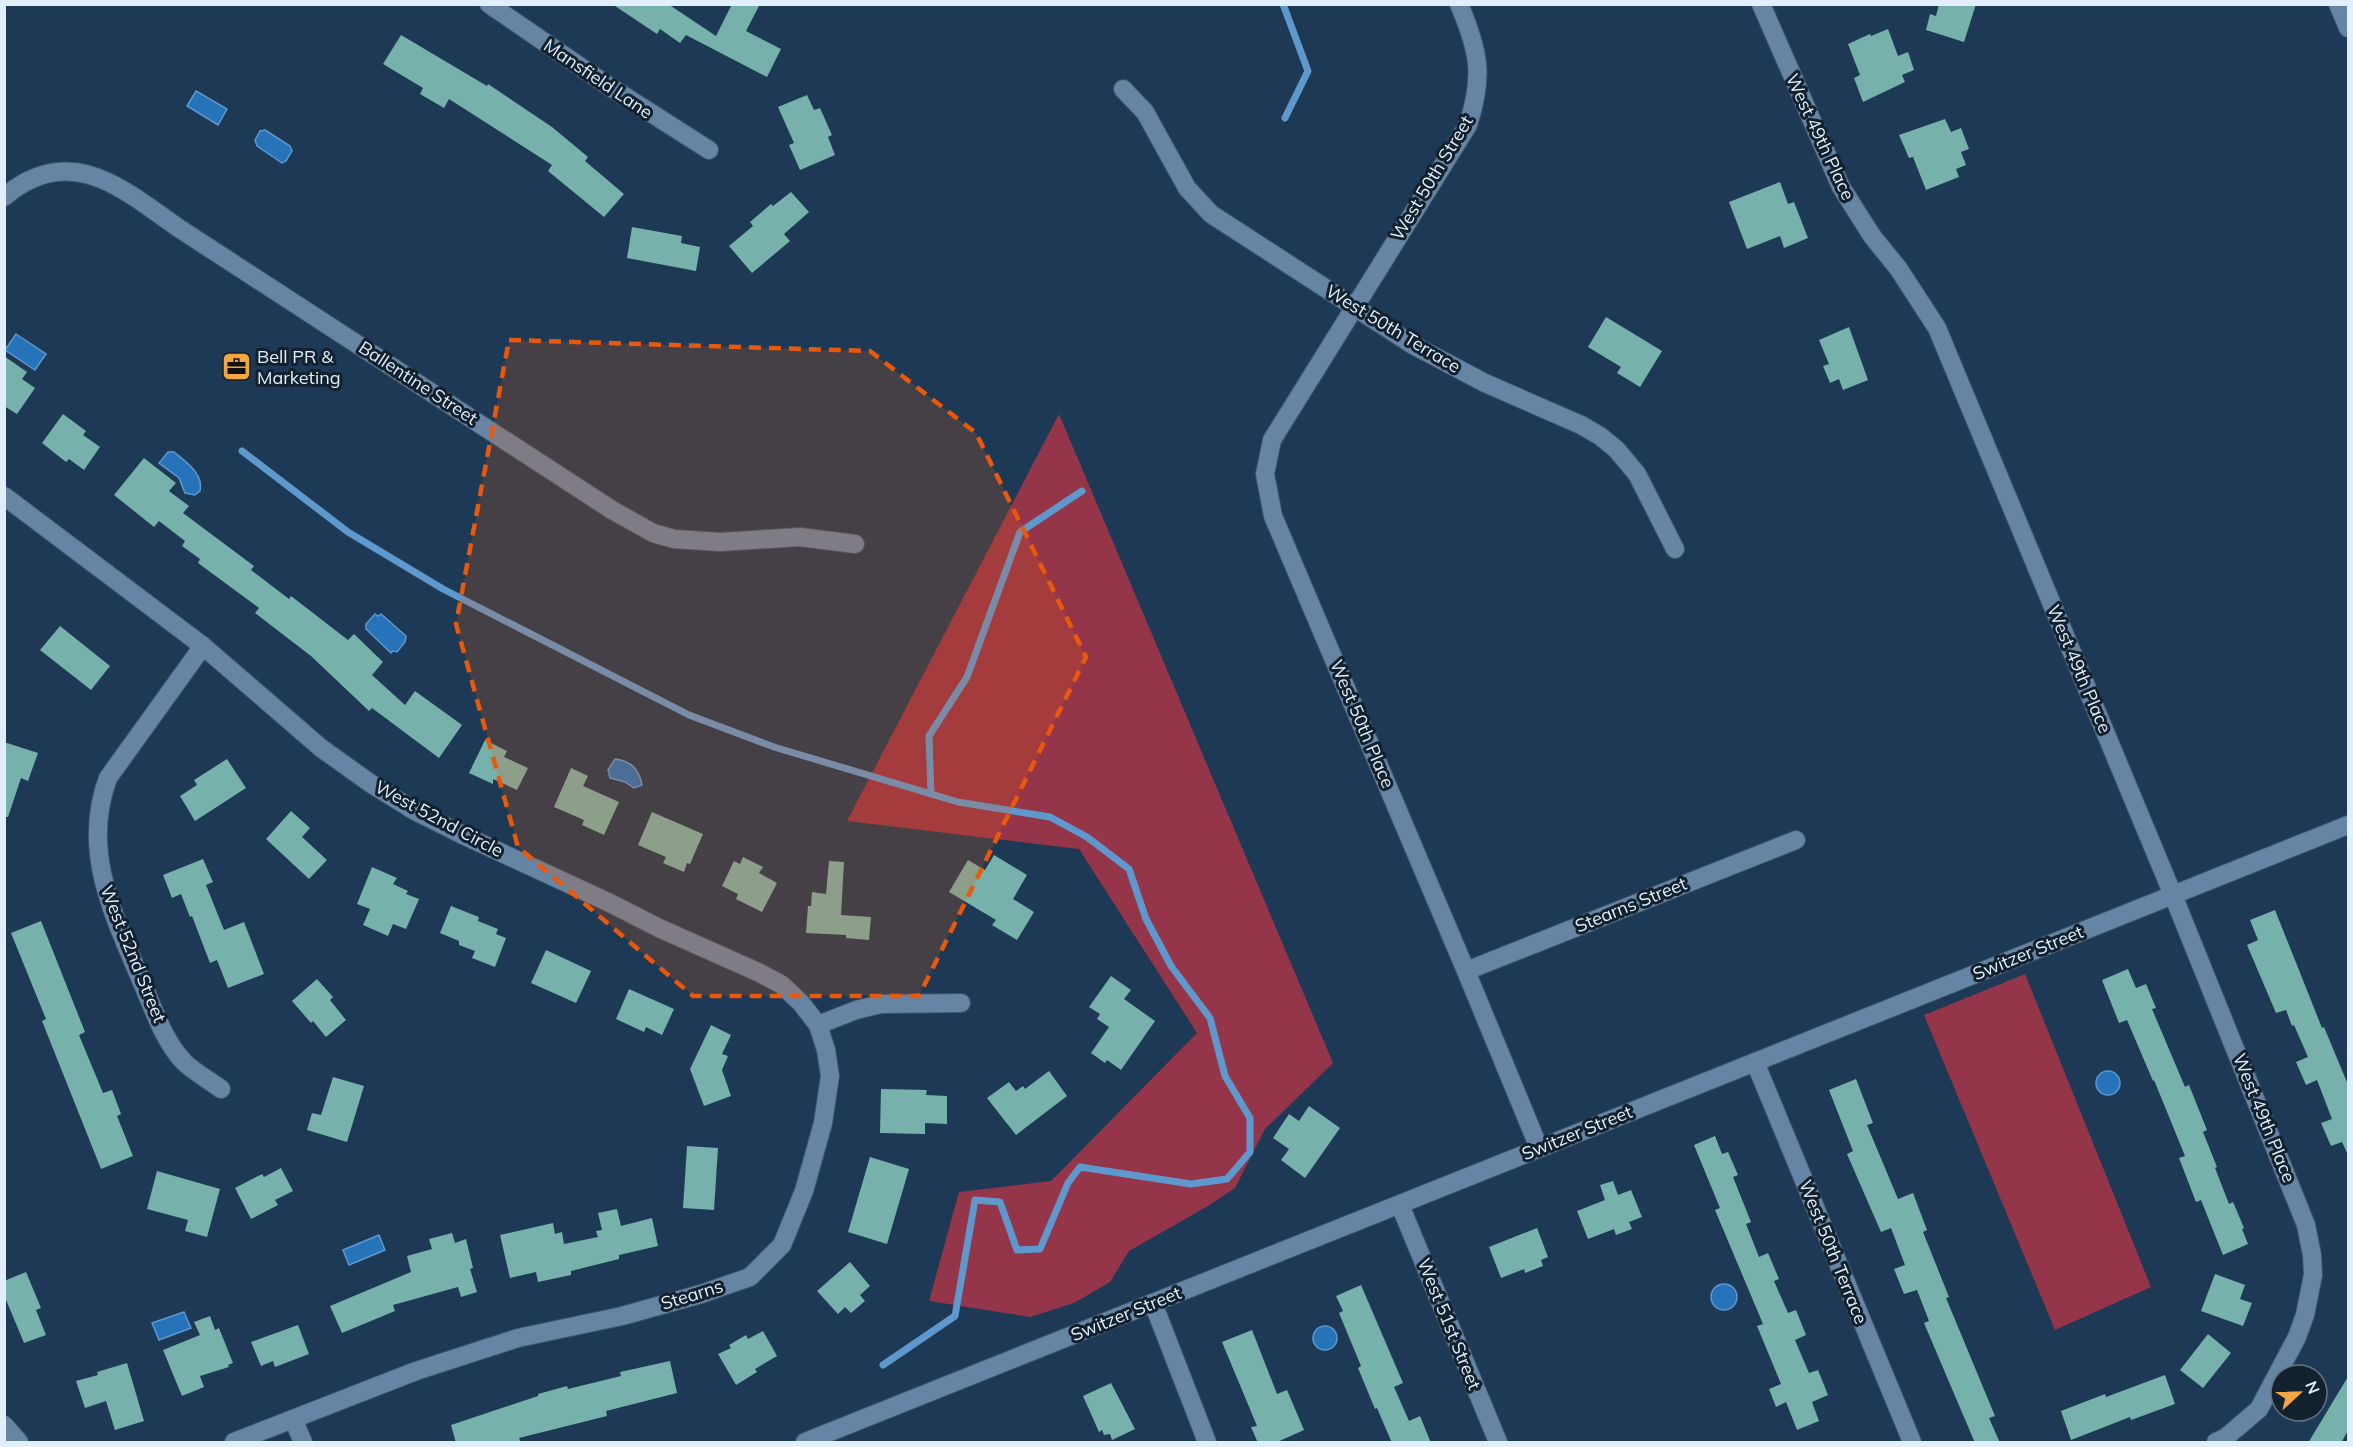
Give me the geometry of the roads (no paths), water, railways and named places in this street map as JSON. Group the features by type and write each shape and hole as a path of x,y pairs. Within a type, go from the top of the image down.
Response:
{"street":[{"name":"Mansfield Lane","path":"489,4 604,84 709,150"},
{"name":"West 50th Street","path":"1354,307 1468,125 1476,100 1478,79 1475,47 1460,4"},
{"name":"West 49th Place","path":"1761,4 1841,187 1872,236 1898,268 1937,328 2173,895 2306,1225 2312,1255 2310,1295 2305,1315 2287,1358 2259,1409 2216,1443"},
{"path":"2338,4 2349,28"},
{"name":"West 50th Terrace","path":"1123,89 1145,112 1187,188 1211,214 1413,345 1485,383 1581,425 1600,436 1616,449 1641,480 1675,549"},
{"name":"Ballentine Street","path":"4,197 21,183 57,171 87,173 120,187 177,227 583,490 653,532 674,539 720,542 800,537 855,544"},
{"name":"West 50th Place","path":"1354,307 1272,441 1265,474 1273,516 1539,1148"},
{"name":"West 52nd Circle","path":"4,496 204,646 321,748 370,783 415,811 659,928 760,973 788,991 801,1003 818,1025"},
{"name":"West 52nd Street","path":"204,646 108,778 100,801 97,834 106,893 168,1040 184,1062 221,1089"},
{"name":"Switzer Street","path":"805,1443 2349,825"},
{"name":"Stearns Street","path":"1466,971 1796,840"},
{"path":"818,1025 881,1004 961,1002"},
{"name":"Stearns","path":"234,1443 416,1371 518,1338 622,1316 750,1277 782,1245 804,1191 823,1123 830,1076 826,1050 818,1025"},
{"name":"West 50th Terrace","path":"1755,1062 1912,1443"},
{"name":"West 51st Street","path":"1400,1204 1498,1443"},
{"path":"1153,1303 1206,1443"},
{"path":"294,1419 303,1443"},
{"path":"4,1425 19,1443"}],"water":[{"path":"196,91 227,109 218,125 187,106"},
{"path":"265,130 290,146 292,151 286,161 282,163 257,146 255,140 260,131"},
{"path":"16,334 46,354 35,370 5,350"},
{"path":"168,452 174,452 197,474 201,485 200,491 195,495 185,493 179,478 159,463"},
{"path":"375,614 378,616 381,614 406,636 405,642 397,652 391,653 366,629 366,624"},
{"path":"615,759 634,767 642,785 634,788 625,782 610,778 608,770"},
{"path":"2108,1071 2117,1074 2120,1083 2117,1092 2108,1095 2099,1092 2096,1083 2099,1074"},
{"path":"379,1235 385,1250 349,1265 343,1250"},
{"path":"1724,1284 1733,1288 1737,1297 1733,1306 1724,1310 1715,1306 1711,1297 1715,1288"},
{"path":"184,1312 191,1328 159,1340 152,1323"},
{"path":"1325,1326 1330,1327 1336,1333 1336,1343 1330,1349 1325,1350 1320,1349 1314,1343 1313,1338 1314,1333 1320,1327"}],"waterway":[{"path":"1283,4 1308,71 1285,118"},
{"path":"242,451 348,532 443,589 689,715 774,747 958,802 1050,817 1087,837 1129,869 1146,919 1171,966 1210,1018 1225,1076 1250,1118 1250,1152 1227,1179 1191,1184 1080,1167 1068,1183 1040,1249 1017,1250 1000,1202 975,1200 955,1316 883,1365"},
{"path":"931,794 929,736 967,677 1020,532 1082,491"}],"place":[{"name":"Bell PR & Marketing","path":"236,367"}]}
